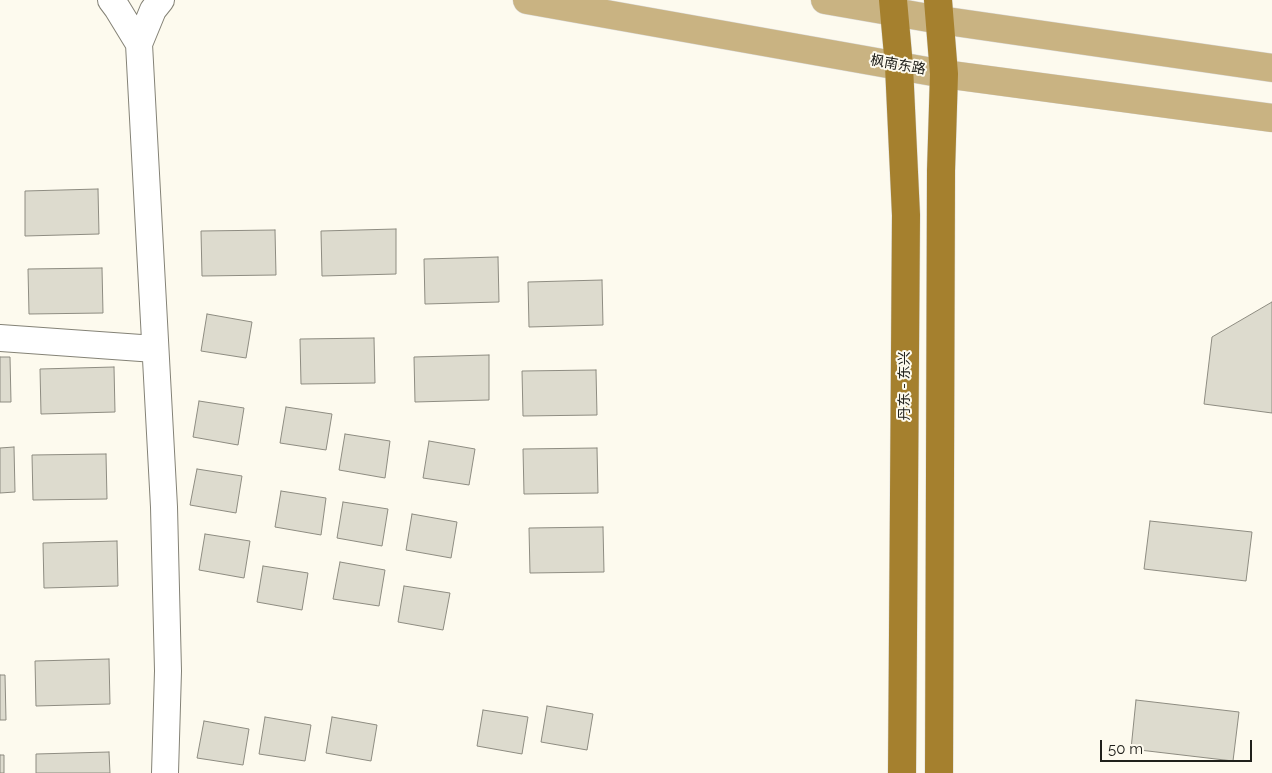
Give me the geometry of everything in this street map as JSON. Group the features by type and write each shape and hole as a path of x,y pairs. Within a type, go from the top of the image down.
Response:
{"highway":[{"name":"丹东 - 东兴","path":"893,6 899,66 906,215 902,773"},
{"path":"939,10 944,74 941,171 939,773"}],"main road":[{"name":"枫南东路","path":"527,0 944,74 1272,118"},
{"path":"825,0 939,10 1272,68"}],"street":[{"path":"111,0 139,44"},
{"path":"161,0 154,10 139,44 164,507 168,671 165,773"},
{"path":"0,338 155,349"}],"building":[{"path":"98,189 99,234 25,236 25,191"},
{"path":"396,229 396,274 322,276 321,231"},
{"path":"275,230 276,275 202,276 201,231"},
{"path":"498,257 499,302 425,304 424,259"},
{"path":"102,268 103,313 29,314 28,269"},
{"path":"602,280 603,325 529,327 528,282"},
{"path":"1272,302 1272,413 1204,404 1212,337"},
{"path":"207,314 252,322 246,358 201,351"},
{"path":"374,338 375,383 301,384 300,339"},
{"path":"489,355 489,400 415,402 414,357"},
{"path":"0,357 10,357 11,402 0,402"},
{"path":"114,367 115,412 41,414 40,369"},
{"path":"596,370 597,415 523,416 522,371"},
{"path":"199,401 244,408 238,445 193,437"},
{"path":"286,407 332,414 326,450 280,443"},
{"path":"345,434 390,441 385,478 339,470"},
{"path":"429,441 475,449 469,485 423,478"},
{"path":"14,447 15,492 0,493 0,448"},
{"path":"597,448 598,493 524,494 523,449"},
{"path":"106,454 107,499 33,500 32,455"},
{"path":"197,469 242,476 236,513 190,505"},
{"path":"281,491 326,498 321,535 275,527"},
{"path":"343,502 388,509 382,546 337,538"},
{"path":"412,514 457,522 451,558 406,550"},
{"path":"1150,521 1252,532 1246,581 1144,569"},
{"path":"603,527 604,572 530,573 529,528"},
{"path":"205,534 250,541 244,578 199,570"},
{"path":"117,541 118,586 44,588 43,543"},
{"path":"340,562 385,570 379,606 333,599"},
{"path":"263,566 308,573 302,610 257,602"},
{"path":"404,586 450,593 443,630 398,622"},
{"path":"109,659 110,704 36,706 35,661"},
{"path":"0,675 5,675 6,720 0,720"},
{"path":"1136,700 1239,712 1233,761 1131,749"},
{"path":"547,706 593,714 587,750 541,742"},
{"path":"483,710 528,717 522,754 477,746"},
{"path":"265,717 311,725 305,761 259,754"},
{"path":"332,717 377,725 371,761 326,753"},
{"path":"204,721 249,729 243,765 197,758"},
{"path":"109,752 110,773 36,773 36,754"},
{"path":"0,755 4,755 4,773 0,773"}]}
